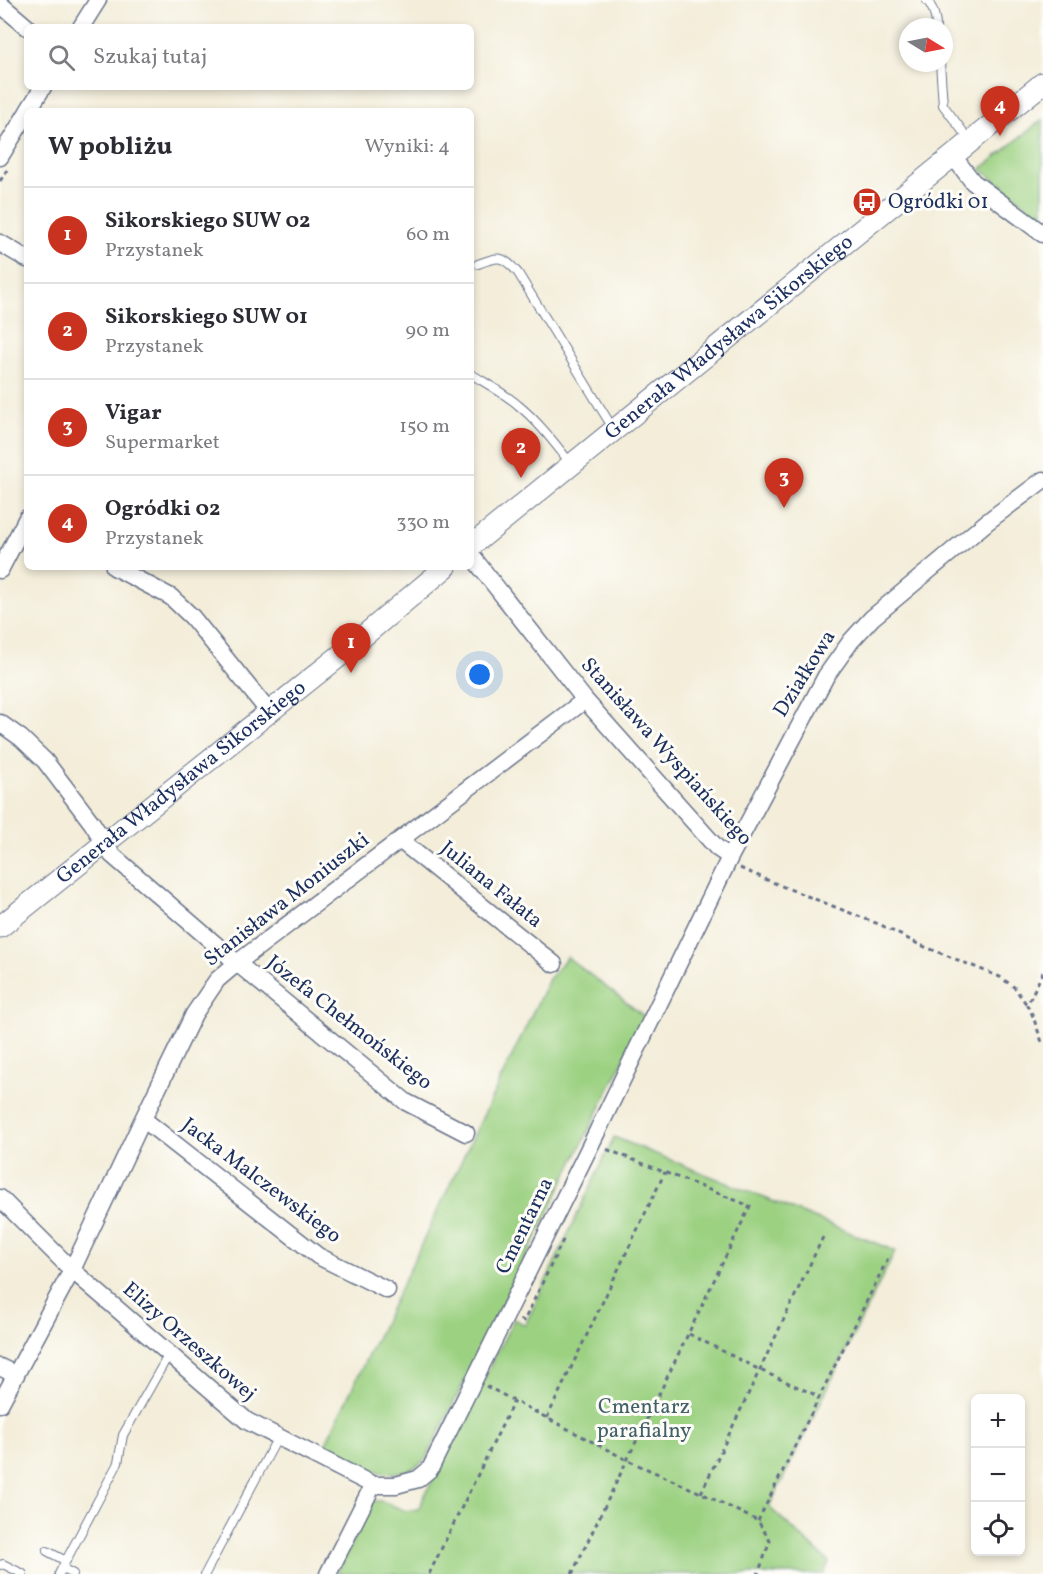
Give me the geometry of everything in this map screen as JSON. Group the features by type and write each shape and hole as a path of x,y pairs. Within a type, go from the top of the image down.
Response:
{"street":[{"path":"83,24 98,0"},
{"path":"0,4 24,24"},
{"name":"Generała Władysława Sikorskiego","path":"474,544 1043,83"},
{"path":"31,108 41,90"},
{"path":"0,157 24,120"},
{"path":"952,156 973,182 1043,234"},
{"path":"0,243 24,258"},
{"name":"Działkowa","path":"730,857 826,676 850,641 872,618 969,537 1043,480"},
{"path":"0,570 24,526"},
{"name":"Stanisława Wyspiańskiego","path":"474,559 585,700 717,848 730,857"},
{"path":"120,570 171,597 192,617 269,712"},
{"name":"Generała Władysława Sikorskiego","path":"0,927 357,642 442,570"},
{"name":"Stanisława Moniuszki","path":"0,1404 72,1270 194,1014 217,980 585,700"},
{"name":"Józefa Chełmońskiego","path":"0,723 21,738 45,761 93,823 112,855 237,963 406,1102 466,1133"},
{"name":"Juliana Fałata","path":"401,841 554,964"},
{"name":"Cmentarna","path":"373,1485 396,1485 418,1479 430,1469 730,857"},
{"name":"Jacka Malczewskiego","path":"142,1119 318,1256 387,1290"},
{"name":"Elizy Orzeszkowej","path":"0,1198 72,1270 247,1421 373,1485"},
{"path":"0,1368 16,1375"},
{"path":"328,1574 373,1485"}],"lane":[{"path":"927,0 934,18"},
{"path":"941,72 944,105 971,141"},
{"path":"478,264 494,258 508,261 518,273 615,431"},
{"path":"474,376 518,404 572,465"},
{"path":"62,1568 118,1463 123,1434 169,1354"},
{"path":"205,1574 278,1437"},
{"path":"46,1551 62,1568 73,1574"},
{"path":"0,1565 3,1564 23,1574"}],"path":[{"name":"Stanisława Wyspiańskiego","path":"730,857 739,868 881,925 918,944 1000,977 1014,987 1027,1005 1043,1045"},
{"path":"1027,1005 1043,972"},
{"path":"572,1574 750,1206 606,1149"},
{"path":"546,1418 665,1173"},
{"path":"513,1316 524,1321 565,1235"},
{"path":"701,1493 824,1235"},
{"path":"758,1521 889,1256"},
{"path":"689,1334 820,1397"},
{"path":"473,1381 627,1460 758,1521 770,1541 758,1574"},
{"path":"429,1574 514,1401"}],"green space":[{"path":"1043,119 1043,219 981,169"},
{"path":"567,957 645,1017 427,1457 417,1466 393,1473 357,1465 323,1449 549,979"},
{"name":"Cmentarz parafialny","path":"614,1137 895,1251 769,1507 829,1562 824,1574 337,1574 372,1501 382,1501 406,1511 418,1509 514,1319 525,1325"}],"place":[{"name":"Ogródki 02","path":"1000,136"},
{"name":"Ogródki 01","path":"867,202"},
{"name":"Sikorskiego SUW 01","path":"521,478"},
{"name":"Vigar","path":"784,508"},
{"name":"Sikorskiego SUW 02","path":"351,673"}]}
